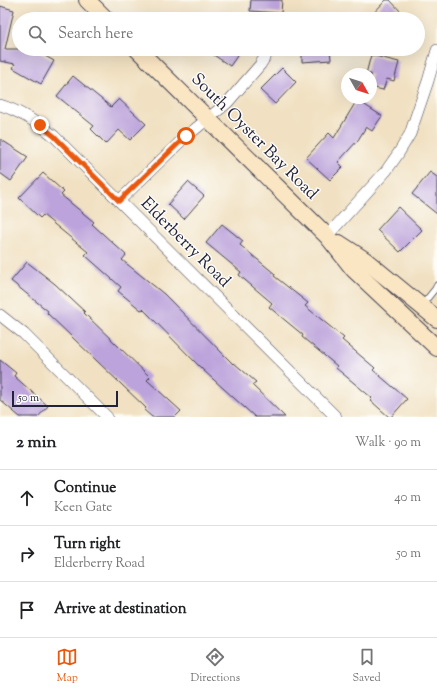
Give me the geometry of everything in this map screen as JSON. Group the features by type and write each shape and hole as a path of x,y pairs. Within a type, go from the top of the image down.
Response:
{"main road":[{"path":"90,1 100,12"},
{"name":"South Oyster Bay Road","path":"144,56 327,236 354,270 437,348"},
{"name":"South Oyster Bay Road","path":"327,236 365,260 437,319"}],"street":[{"path":"327,236 386,171 410,134 428,82 437,50"},
{"path":"119,201 183,139 227,103 260,65 266,56"},
{"name":"Elderberry Road","path":"0,105 9,108 40,125 54,136 336,417"},
{"path":"0,315 24,334 107,417"}],"lane":[{"path":"421,306 436,289 437,285"}],"building":[{"path":"251,0 282,0 281,12 250,11"},
{"path":"386,0 390,0 401,12 375,12"},
{"path":"0,6 14,10 12,12 12,19 5,49 12,49 12,56 45,56 54,61 41,84 13,68 15,64 0,61"},
{"path":"215,56 237,56 230,66"},
{"path":"302,56 331,56 331,60 302,62"},
{"path":"371,56 399,62 394,81 387,79 383,90 377,88 377,68 368,68"},
{"path":"282,68 296,82 275,104 260,90"},
{"path":"73,76 111,107 119,99 146,124 130,140 119,130 106,144 91,129 94,126 57,96"},
{"path":"355,104 363,104 382,116 372,131 366,127 358,140 338,162 343,167 330,180 306,158 329,133 334,138"},
{"path":"0,139 28,157 11,181 0,173"},
{"path":"430,172 437,177 437,214 412,194"},
{"path":"43,173 64,192 61,195 94,222 92,224 126,255 122,260 164,294 233,364 234,363 256,382 252,385 285,417 255,417 203,370 143,309 141,310 118,291 121,287 85,255 88,252 43,215 40,218 19,198"},
{"path":"188,182 204,196 184,219 168,204"},
{"path":"398,207 422,230 400,252 377,230"},
{"path":"222,224 243,241 240,245 275,274 274,276 308,303 305,306 344,338 342,340 375,368 373,370 407,399 391,417 389,417 370,400 372,398 336,368 337,366 302,337 303,335 269,307 272,303 239,275 241,272 206,243"},
{"path":"27,262 55,284 85,312 84,313 150,377 147,380 181,411 175,417 152,417 144,410 146,408 47,313 48,311 11,281"},
{"path":"0,360 16,373 14,376 48,406 38,417 20,417 0,400"}],"route":[{"path":"40,125 54,136 119,201 186,136"}]}
